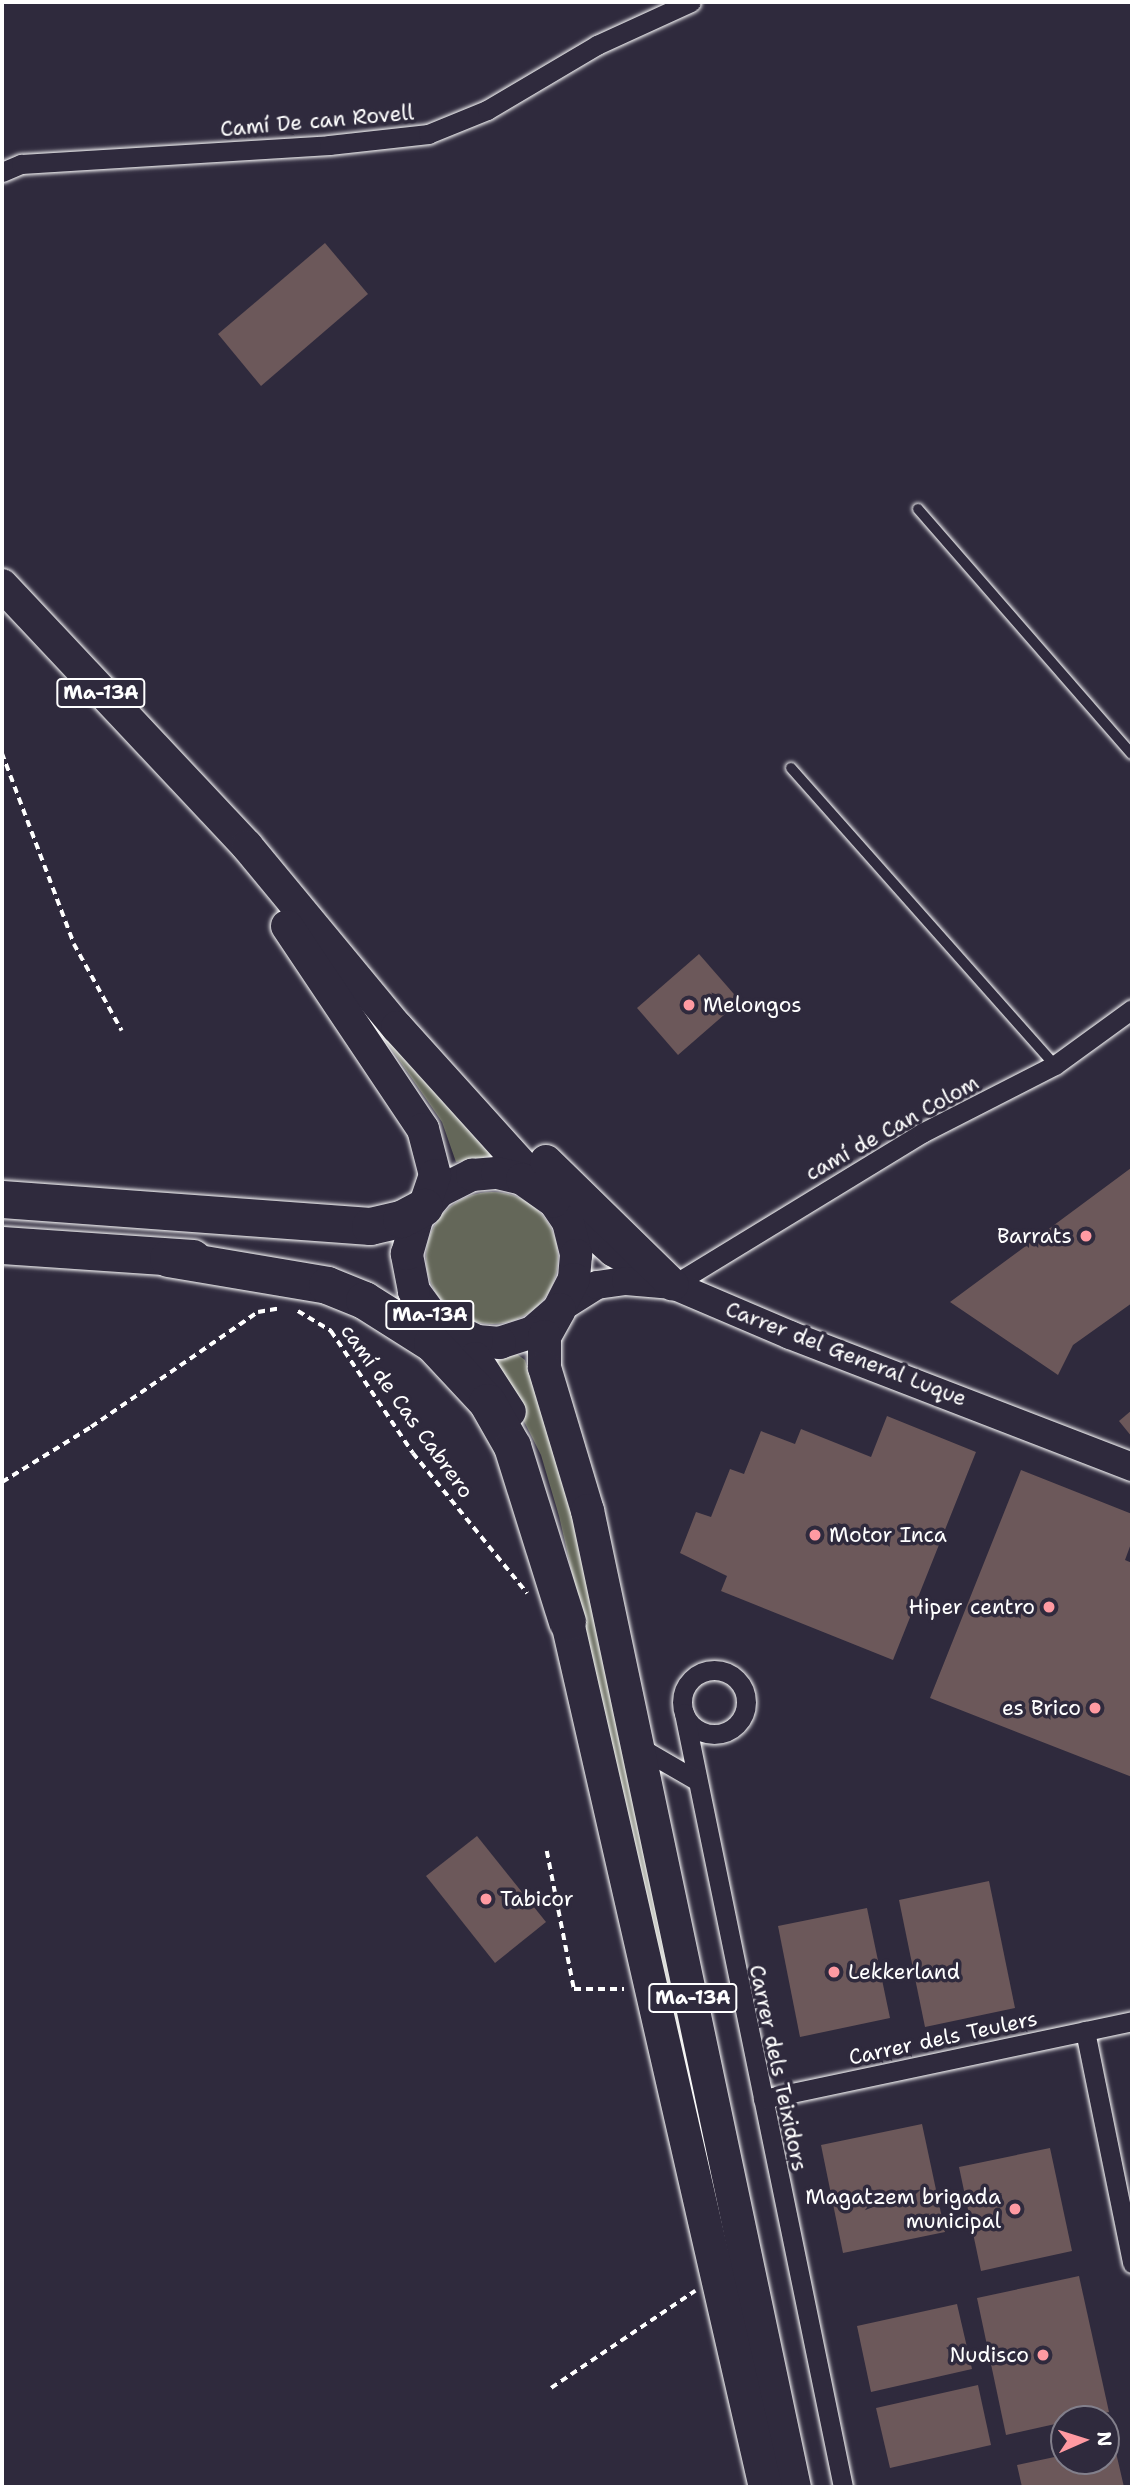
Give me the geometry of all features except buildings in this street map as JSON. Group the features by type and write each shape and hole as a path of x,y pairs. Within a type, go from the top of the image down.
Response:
{"highway":[{"path":"2,1199 370,1226 401,1219 424,1207"},
{"path":"2,1245 168,1258 327,1285 364,1300 432,1343 487,1402 512,1446 567,1622"},
{"path":"168,1258 227,1257 310,1265 390,1289 436,1320"},
{"name":"Ma-13A","path":"559,1309 544,1336 544,1367 587,1510 794,2487"},
{"name":"Ma-13A","path":"567,1622 765,2487"}],"main road":[{"name":"Ma-13A","path":"2,585 201,802 247,846 397,1027 554,1200 573,1233 576,1255 574,1279 559,1309 533,1332 500,1342 477,1341 436,1320"},
{"name":"Ma-13A","path":"201,802 232,856 321,972 423,1129 435,1175 424,1207 412,1230 407,1254 410,1280 436,1320 475,1359 498,1391 532,1456 551,1529 567,1622"},
{"path":"247,846 282,873 426,1038 584,1202 673,1285"},
{"name":"Ma-13A","path":"424,1207 450,1184 485,1174 522,1179 554,1200"},
{"path":"554,1200 612,1252 673,1285"},
{"name":"Carrer del General Luque","path":"559,1309 597,1285 626,1281 673,1285 851,1360 1018,1420 1132,1467"}],"street":[{"name":"Camí De can Rovell","path":"2,172 21,164 317,146 428,134 487,110 597,45 691,2"},
{"name":"camí de Can Colom","path":"673,1285 922,1133 1055,1065 1132,1009"},
{"path":"639,1747 696,1780 706,1748 727,1732 742,1719 746,1699 737,1679 718,1670 697,1675 684,1693 684,1713 697,1729 727,1732"},
{"name":"Carrer dels Teixidors","path":"684,1713 843,2487"},
{"name":"Carrer dels Teulers","path":"763,2099 1132,2021"},
{"path":"1085,2031 1132,2263"}],"lane":[{"path":"918,509 1132,754"},
{"path":"790,768 1055,1065"}],"path":[{"path":"2,753 74,944 122,1031"},
{"name":"camí de Cas Cabrero","path":"2,1482 124,1405 258,1312 297,1310 331,1331 413,1453 536,1603"},
{"path":"547,1851 575,1989 653,1990"},
{"path":"551,2388 718,2276"}],"green space":[{"path":"372,1021 492,1156 456,1162 442,1122"},
{"path":"492,1192 517,1197 538,1212 553,1233 558,1258 553,1283 538,1304 517,1319 492,1324 467,1319 446,1304 431,1283 426,1258 431,1233 446,1212 467,1197"},
{"path":"517,1354 525,1360 571,1506 754,2372 559,1516 541,1455 494,1362"}],"place":[{"name":"Melongos","path":"689,1005"},
{"name":"Barrats","path":"1086,1236"},
{"name":"Motor Inca","path":"815,1535"},
{"name":"Hiper centro","path":"1049,1607"},
{"name":"es Brico","path":"1095,1708"},
{"name":"Tabicor","path":"486,1899"},
{"name":"Lekkerland","path":"834,1972"},
{"name":"Magatzem brigada municipal","path":"1015,2209"},
{"name":"Nudisco","path":"1043,2355"}]}
